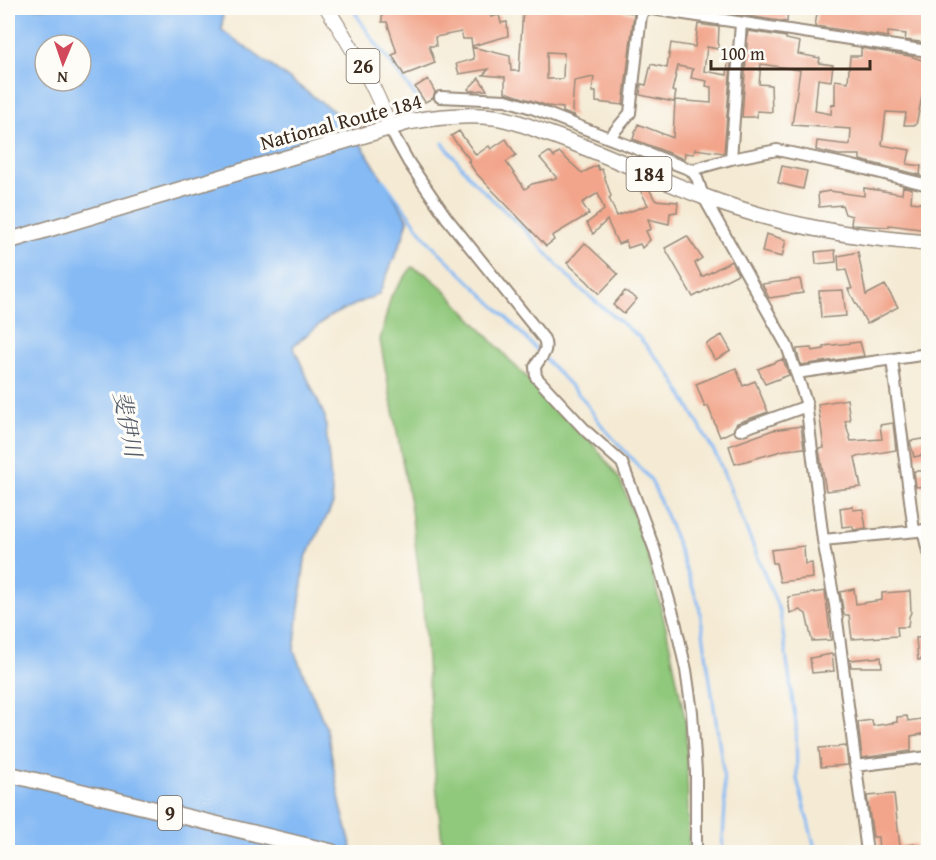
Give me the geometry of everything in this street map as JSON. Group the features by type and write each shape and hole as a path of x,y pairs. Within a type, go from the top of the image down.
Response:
{"highway":[{"name":"National Route 184","path":"8,241 372,133 426,119 457,116 495,117 508,120 580,145 703,196 766,217 822,231 928,243"},
{"name":"9","path":"8,774 332,852"}],"main road":[{"name":"26","path":"327,8 368,75 381,102 390,129"}],"street":[{"path":"609,138 630,113 641,15 645,8 928,51"},
{"path":"731,159 741,23"},
{"path":"441,97 506,100 532,108 691,170 697,178 703,196 787,346 807,406 823,540 835,605 867,852"},
{"path":"390,129 409,163 446,217 544,339 547,349 535,367 536,377 587,432 622,463 654,548 686,670 692,712 696,772 696,852"},
{"path":"691,170 777,150 928,185"},
{"path":"796,373 928,354"},
{"path":"892,360 922,530 928,552"},
{"path":"740,430 807,406"},
{"path":"823,540 922,530"},
{"path":"855,766 928,757"}],"green space":[{"path":"412,267 426,274 443,288 519,370 586,435 619,478 643,536 667,632 686,723 689,852 443,852 423,605 410,503 380,340 391,296"}],"water":[{"name":"斐伊川","path":"8,8 223,8 222,30 347,121 408,220 379,294 330,316 293,346 325,417 333,504 305,559 294,651 327,730 341,807 353,852 8,852"}],"building":[{"path":"382,8 489,8 491,17 499,15 501,23 507,22 508,36 472,46 471,39 463,39 461,32 435,37 436,46 429,46 435,63 404,75 392,55 397,53 387,22 382,22"},
{"path":"523,8 600,8 634,13 623,105 596,102 596,92 592,92 594,77 574,81 572,110 575,117 563,112 563,108 548,106 505,92 505,77 483,75 489,69 459,74 456,64 474,59 472,47 510,56 511,71 519,71","holes":["547,52 564,53 563,79 547,79"]},
{"path":"708,8 788,8 787,22 708,10"},
{"path":"818,8 928,8 928,43 905,40 906,34 888,32 888,37 815,26"},
{"path":"698,24 719,27 718,49 707,47 704,71 727,75 729,50 732,50 724,153 695,149 694,154 685,153 684,159 633,139 638,124 673,138 675,100 711,103 711,87 706,86 707,81 691,78 693,69 678,66 672,91 676,92 674,102 640,95 641,84 646,85 651,64 667,68 671,43 695,47"},
{"path":"748,31 786,37 786,39 800,42 798,54 820,58 819,63 833,65 831,81 818,79 815,111 831,114 832,104 835,105 835,80 848,82 850,56 861,56 861,48 910,56 928,62 928,92 923,92 916,125 904,125 906,113 886,112 882,145 910,150 907,164 921,166 920,175 860,160 860,155 838,155 816,150 817,141 850,145 851,129 792,125 800,70 761,64 759,84 771,85 772,112 757,111 757,117 742,117"},
{"path":"479,78 487,90 470,91 468,89"},
{"path":"428,79 435,92 433,98 425,102 415,87"},
{"path":"459,131 476,155 489,146 491,149 506,139 516,155 506,162 525,189 532,184 557,178 540,158 549,152 554,157 559,152 582,173 597,165 599,170 602,169 611,196 609,198 617,216 648,205 640,190 648,187 655,200 678,202 677,212 670,213 669,224 648,219 651,229 646,231 650,240 642,248 640,244 628,248 626,241 618,244 607,220 593,234 587,223 604,210 598,193 582,203 589,214 552,236 554,240 546,246 475,172 468,161 470,160 451,136"},
{"path":"782,166 807,171 803,189 778,183"},
{"path":"903,186 912,189 911,202 928,204 928,230 889,225 889,227 851,225 852,216 845,214 842,205 819,207 818,193 830,191 864,196 864,188 902,194"},
{"path":"766,234 786,240 782,257 762,252"},
{"path":"687,236 702,258 695,263 702,277 731,261 738,274 693,297 665,248"},
{"path":"585,243 618,274 599,294 567,263"},
{"path":"835,250 836,262 816,264 815,252"},
{"path":"858,252 866,295 885,285 898,307 867,324 848,289 852,289 846,270 839,271 838,256"},
{"path":"800,279 803,293 769,298 762,284"},
{"path":"843,290 846,316 821,318 819,291"},
{"path":"625,291 637,299 624,314 613,305"},
{"path":"722,335 731,351 715,360 706,344"},
{"path":"860,342 864,356 801,365 797,352 797,349 811,348 812,351 824,349 824,346"},
{"path":"783,359 789,375 765,384 758,369"},
{"path":"736,368 743,386 755,381 768,412 737,423 733,431 720,437 708,406 705,407 696,384"},
{"path":"847,399 850,420 845,421 851,441 882,439 880,425 893,423 896,450 855,457 861,487 826,491 819,449 824,448 818,404"},
{"path":"801,426 804,448 785,450 735,464 729,446 773,430"},
{"path":"928,438 928,454 914,457 910,441"},
{"path":"914,471 928,471 928,486 916,487"},
{"path":"853,506 853,510 863,509 866,528 854,530 852,526 842,527 840,508"},
{"path":"804,546 805,564 812,563 813,578 780,582 771,550"},
{"path":"854,589 856,604 882,600 882,593 910,591 911,612 908,627 897,627 898,636 852,639 849,615 844,615 840,592"},
{"path":"825,591 831,640 812,641 806,614 800,610 790,613 788,597"},
{"path":"928,637 928,658 918,660 916,638"},
{"path":"832,654 834,671 812,673 810,658"},
{"path":"881,657 882,667 851,667 850,660"},
{"path":"907,716 908,721 928,718 928,733 911,736 911,751 862,758 858,722 872,720 873,726 897,722 897,717"},
{"path":"846,746 848,765 821,767 819,748"},
{"path":"894,794 900,846 915,844 916,852 879,852 878,837 873,837 867,796"}],"waterway":[{"path":"352,8 420,102"},
{"path":"443,143 473,181 524,229 578,287 639,337 671,375 717,457 780,612 796,724 797,779 816,852"},
{"path":"383,180 430,243 506,317 583,399 603,427 651,480 699,605 723,769 725,807 722,852"}]}
